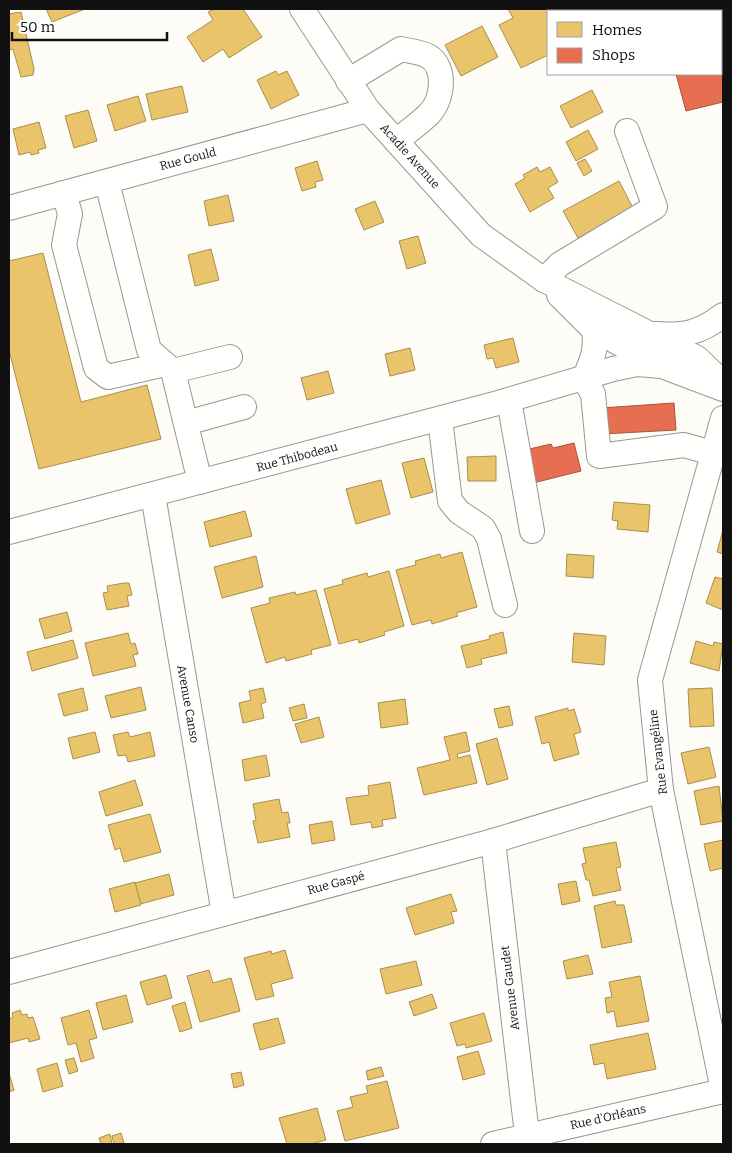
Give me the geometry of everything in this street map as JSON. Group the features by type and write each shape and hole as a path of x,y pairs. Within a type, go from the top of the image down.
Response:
{"street":[{"name":"Acadie Avenue","path":"302,9 368,110 481,234 544,280 594,330 662,366 723,389"},
{"path":"348,81 401,49 428,55 438,66 441,80 439,96 430,113 396,141"},
{"name":"Rue Gould","path":"9,208 368,110"},
{"path":"544,280 560,264 655,207 627,131"},
{"path":"107,182 149,350 169,368 186,423 200,482"},
{"path":"64,193 70,214 64,246 96,368 108,377 230,357"},
{"name":"Acadie Avenue","path":"544,280 697,358 723,383"},
{"path":"650,333 680,336 710,325 723,315"},
{"path":"594,330 596,342 594,358 584,378 593,394 600,456 684,445 712,453"},
{"name":"Rue Thibodeau","path":"9,532 440,419 613,369 637,364 662,366"},
{"path":"509,400 532,531"},
{"path":"186,423 244,407"},
{"name":"Rue Evangéline","path":"723,418 650,680 661,790 723,1091"},
{"path":"440,419 450,501 459,512 483,528 489,539 505,604"},
{"name":"Avenue Canso","path":"153,495 224,914"},
{"name":"Rue Gaspé","path":"9,972 493,841 661,790"},
{"name":"Avenue Gaudet","path":"493,841 527,1135"},
{"name":"Rue d'Orléans","path":"493,1144 723,1091"}],"building: Homes":[{"path":"46,9 85,9 52,22"},
{"path":"214,9 243,9 262,37 229,58 223,49 203,62 187,37 213,20 208,12"},
{"path":"508,9 570,10 547,10 547,55 521,68 499,25 513,18"},
{"path":"21,12 34,69 33,75 21,77 13,49 9,50 9,14"},
{"path":"482,26 498,57 461,76 445,45"},
{"path":"276,71 278,75 287,71 299,95 271,109 257,80"},
{"path":"182,86 188,112 152,120 146,94"},
{"path":"592,90 603,112 571,128 560,106"},
{"path":"138,96 146,121 115,131 107,105"},
{"path":"88,110 97,141 74,148 65,116"},
{"path":"39,122 46,148 38,150 39,153 31,155 30,152 19,155 13,129"},
{"path":"588,130 598,149 576,161 566,142"},
{"path":"585,159 592,171 584,176 577,163"},
{"path":"317,161 323,180 315,182 316,187 302,191 295,168"},
{"path":"537,167 540,172 550,167 558,182 548,188 554,198 530,212 515,184 525,178 523,175"},
{"path":"619,181 633,208 578,238 563,211"},
{"path":"228,195 234,221 209,226 204,201"},
{"path":"375,201 384,222 364,230 355,209"},
{"path":"418,236 426,263 407,269 399,241"},
{"path":"211,249 219,280 195,286 188,255"},
{"path":"43,253 81,402 147,385 161,439 39,469 9,350 9,261"},
{"path":"513,338 519,362 496,368 493,358 487,359 484,345"},
{"path":"410,348 415,370 390,376 385,354"},
{"path":"328,371 334,393 307,400 301,378"},
{"path":"496,456 496,481 468,481 467,457"},
{"path":"424,458 433,492 411,498 402,463"},
{"path":"381,480 390,514 356,524 346,489"},
{"path":"614,502 650,505 648,532 617,529 618,521 612,520"},
{"path":"245,511 252,536 210,547 204,522"},
{"path":"723,530 723,554 717,552"},
{"path":"462,552 477,607 456,613 458,616 432,624 431,620 412,625 396,570 416,565 415,561 440,554 441,558"},
{"path":"567,554 594,556 593,578 566,576"},
{"path":"256,556 263,587 222,598 214,567"},
{"path":"389,571 404,626 384,632 385,635 359,643 358,639 339,644 324,589 343,584 342,580 367,573 368,577"},
{"path":"715,577 723,579 723,610 706,603"},
{"path":"129,583 132,595 127,596 129,606 107,610 103,593 108,592 107,586"},
{"path":"316,590 331,645 311,650 312,654 286,661 285,657 266,663 251,608 270,603 269,598 295,592 296,595"},
{"path":"67,612 72,631 45,639 39,619"},
{"path":"503,632 507,653 481,659 482,664 467,668 461,646 490,639 489,636"},
{"path":"128,633 131,644 135,643 138,654 133,655 136,666 93,676 85,643"},
{"path":"574,633 606,636 604,665 572,662"},
{"path":"73,640 78,658 32,671 27,652"},
{"path":"696,641 713,646 714,642 723,644 719,671 690,663"},
{"path":"141,687 146,710 111,718 105,696"},
{"path":"83,688 88,710 64,716 58,694"},
{"path":"263,688 266,702 261,704 264,718 243,723 239,703 251,700 249,691"},
{"path":"712,688 714,726 690,727 688,689"},
{"path":"405,699 408,724 381,728 378,703"},
{"path":"304,704 307,718 293,721 289,708"},
{"path":"509,706 513,725 499,728 494,709"},
{"path":"568,708 568,711 574,709 581,732 574,734 579,754 554,761 549,742 542,744 535,717"},
{"path":"319,717 324,737 301,743 295,724"},
{"path":"95,732 100,752 73,759 68,738"},
{"path":"128,732 130,737 150,732 155,756 128,762 126,755 118,756 113,735"},
{"path":"466,732 470,751 457,754 458,758 470,755 477,783 424,795 417,768 450,760 444,737"},
{"path":"497,738 508,779 487,785 476,744"},
{"path":"709,747 716,777 688,784 681,753"},
{"path":"266,755 270,776 245,781 242,760"},
{"path":"135,780 143,805 106,816 99,792"},
{"path":"390,782 396,818 382,820 383,826 372,828 371,822 351,825 346,798 369,795 368,786"},
{"path":"719,786 723,821 701,825 694,791"},
{"path":"279,799 282,813 288,812 290,823 287,823 290,837 258,843 253,821 256,820 253,804"},
{"path":"150,814 161,852 124,862 120,848 115,850 108,825"},
{"path":"332,821 335,840 312,844 309,825"},
{"path":"723,840 723,868 710,871 704,844"},
{"path":"616,842 621,867 616,868 621,890 593,896 582,864 586,863 583,848"},
{"path":"169,874 174,895 140,904 135,883"},
{"path":"576,881 580,901 562,905 558,884"},
{"path":"135,882 141,905 115,912 109,889"},
{"path":"451,894 457,911 451,912 454,923 415,935 406,908"},
{"path":"615,901 616,905 624,905 632,942 602,948 594,906"},
{"path":"285,950 293,978 271,984 274,996 256,1000 244,958 271,951 272,954"},
{"path":"588,955 593,974 567,979 563,961"},
{"path":"416,961 422,985 386,994 380,969"},
{"path":"209,970 213,983 231,978 240,1011 200,1022 187,976"},
{"path":"166,975 172,998 147,1005 140,982"},
{"path":"640,976 649,1021 617,1027 614,1011 607,1013 605,998 612,997 609,982"},
{"path":"432,994 437,1008 414,1016 409,1002"},
{"path":"126,995 133,1022 103,1030 96,1003"},
{"path":"185,1002 192,1028 180,1032 172,1006"},
{"path":"20,1010 22,1015 27,1014 28,1018 33,1017 40,1039 29,1042 28,1038 9,1043 9,1019 13,1017 12,1013"},
{"path":"89,1010 97,1038 89,1040 94,1058 81,1062 76,1043 68,1045 61,1018"},
{"path":"484,1013 492,1041 466,1048 465,1044 457,1046 450,1023"},
{"path":"278,1018 285,1043 260,1050 253,1024"},
{"path":"648,1033 656,1069 607,1079 604,1063 594,1065 590,1045"},
{"path":"478,1051 485,1074 463,1080 457,1057"},
{"path":"74,1058 78,1071 69,1074 65,1060"},
{"path":"57,1063 63,1086 43,1092 37,1069"},
{"path":"381,1067 384,1076 368,1080 366,1071"},
{"path":"241,1072 244,1085 234,1088 231,1074"},
{"path":"9,1073 14,1090 9,1092"},
{"path":"387,1081 399,1128 345,1141 337,1111 353,1107 350,1097 368,1093 366,1086"},
{"path":"317,1108 326,1140 311,1144 287,1144 279,1118"},
{"path":"121,1133 124,1143 114,1144 112,1136"},
{"path":"110,1134 112,1144 101,1144 99,1138"}],"building: Shops":[{"path":"723,9 723,102 686,111 676,75 722,75 722,10 658,10"},
{"path":"674,403 676,430 602,434 601,408"},
{"path":"574,443 581,471 533,483 525,450 551,444 553,448"}]}
